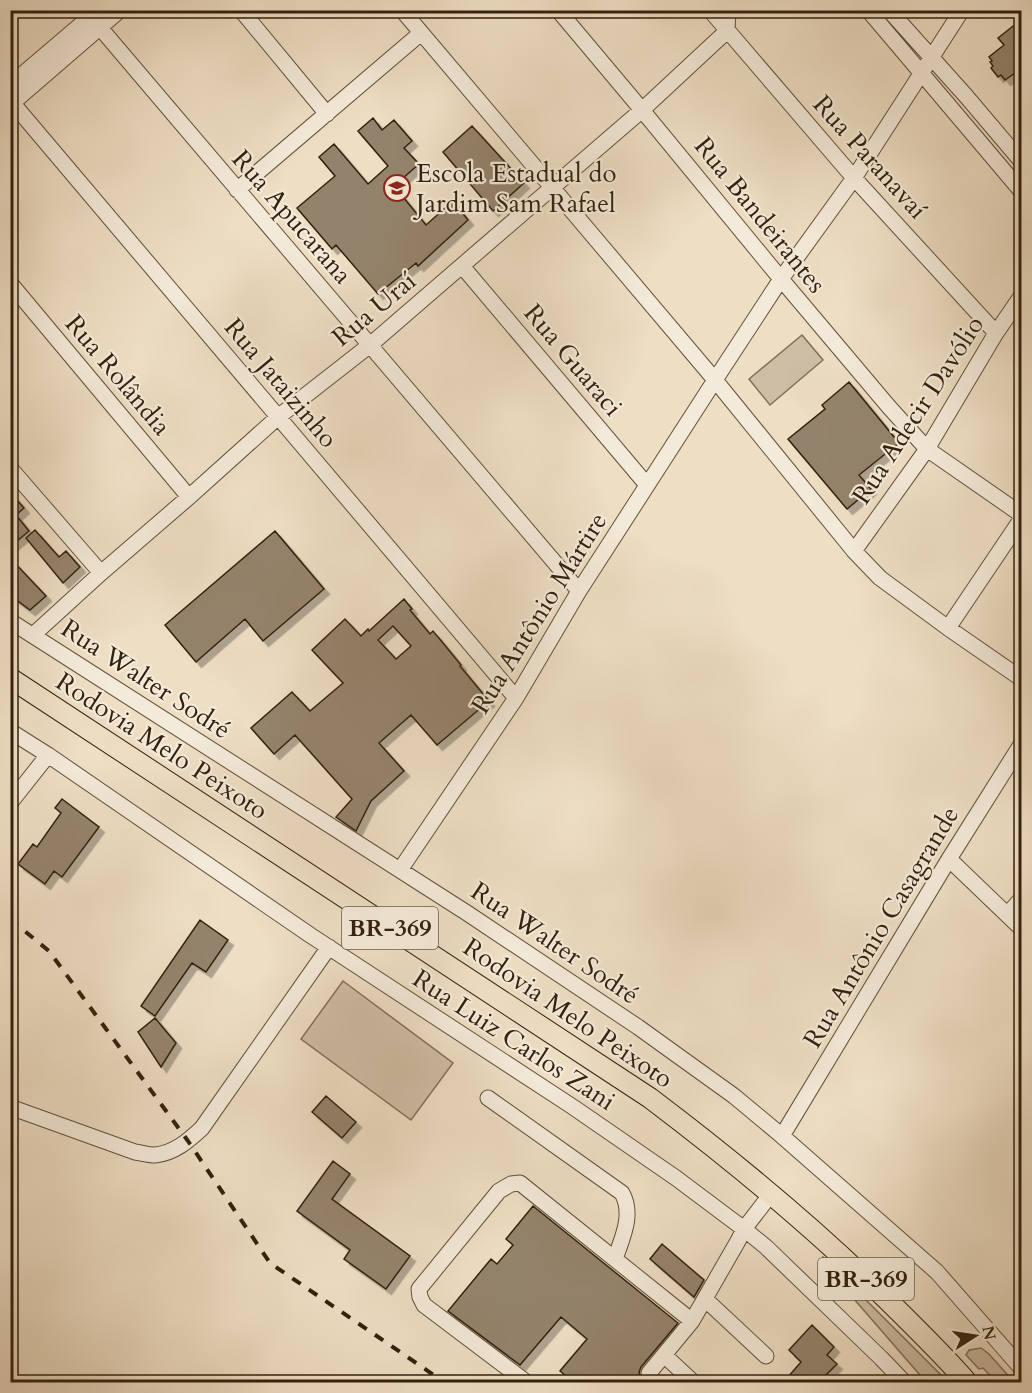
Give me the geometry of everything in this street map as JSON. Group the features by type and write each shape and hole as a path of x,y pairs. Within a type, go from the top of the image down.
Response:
{"main road":[{"name":"Rodovia Melo Peixoto","path":"10,678 650,1098 705,1140 821,1237 885,1297 967,1383"}],"street":[{"path":"10,85 93,16 120,10"},
{"path":"242,10 327,114"},
{"path":"402,10 715,380 854,550 880,578 1022,680"},
{"name":"Rua Bandeirantes","path":"558,10 781,279 927,449 1022,517"},
{"name":"Rua Paranavaí","path":"710,10 854,178 996,333"},
{"path":"727,31 728,10"},
{"path":"868,10 1022,192"},
{"path":"889,10 1022,162"},
{"name":"Rua Antônio Mártire","path":"400,870 516,698 579,591 781,279 854,178 962,10"},
{"path":"11,102 93,16"},
{"name":"Rua Apucarana","path":"93,16 237,190 579,591"},
{"name":"Rua Uraí","path":"33,635 278,417 370,345 553,188 727,31"},
{"path":"237,190 421,33"},
{"name":"Rua Jataizinho","path":"11,102 516,698"},
{"path":"983,146 997,133"},
{"name":"Rua Guaraci","path":"462,266 647,485"},
{"name":"Rua Rolândia","path":"10,283 189,497"},
{"name":"Rua Adecir Davólio","path":"854,550 927,449 996,333 1022,295"},
{"path":"10,468 100,573"},
{"path":"948,628 1022,517"},
{"name":"Rua Walter Sodré","path":"10,621 400,870 638,1027 734,1096 937,1272 1022,1370"},
{"name":"Rua Luiz Carlos Zani","path":"10,731 676,1178 766,1247 904,1383"},
{"name":"Rua Antônio Casagrande","path":"782,1136 949,859 1022,743"},
{"path":"10,803 48,755"},
{"path":"949,859 1022,929"},
{"path":"1007,915 1022,898"},
{"path":"10,1107 135,1152 155,1155 174,1149 188,1141 202,1128 329,947"},
{"path":"488,1098 622,1193 628,1215 615,1259"},
{"path":"526,1383 424,1305 419,1289 499,1191 511,1184 520,1183 692,1321"},
{"path":"649,1373 692,1321 744,1228 771,1194"},
{"path":"705,1299 766,1356"},
{"path":"664,1355 693,1383"}],"shaded area":[{"path":"802,335 823,360 770,405 749,379"},
{"path":"343,981 453,1063 411,1120 301,1039"},
{"path":"823,1257 948,1382 926,1382 821,1261"},
{"path":"981,1348 1014,1382 996,1382 966,1355 969,1350"}],"building":[{"path":"1022,19 1022,68 1005,80 1001,75 998,77 991,68 993,66 989,57 1004,45 998,38"},
{"path":"373,118 382,130 394,120 412,141 404,148 419,164 394,186 426,225 453,201 468,220 418,266 416,263 378,294 336,245 332,249 297,208 335,176 319,157 334,144 368,184 388,166 358,131"},
{"path":"472,126 524,183 493,211 443,152"},
{"path":"849,382 899,443 859,475 871,489 847,509 788,439 825,409 822,405"},
{"path":"10,492 24,508 16,515 29,531 10,547"},
{"path":"35,530 59,557 66,551 80,567 63,583 26,538"},
{"path":"275,531 324,589 263,641 245,619 196,662 165,625"},
{"path":"10,558 46,596 30,610 10,595"},
{"path":"404,599 430,634 433,631 489,701 437,745 411,715 379,743 404,771 371,801 356,831 336,817 352,799 295,735 274,754 251,728 292,692 310,711 343,683 312,650 345,619 361,636 368,629 369,631","holes":["393,626 411,646 396,659 378,640"]},
{"path":"62,799 99,827 62,877 54,871 45,884 18,864 33,844 37,847 61,813 55,808"},
{"path":"200,920 228,940 206,972 192,963 155,1016 141,1006"},
{"path":"155,1018 176,1043 161,1067 138,1032"},
{"path":"326,1096 356,1122 342,1138 312,1112"},
{"path":"333,1161 350,1174 332,1199 410,1256 386,1289 344,1259 350,1250 297,1211"},
{"path":"533,1206 678,1323 641,1367 640,1377 636,1383 574,1383 560,1371 587,1339 561,1317 520,1365 448,1311 491,1259 497,1264 513,1245 506,1239"},
{"path":"662,1244 704,1280 694,1297 650,1259"},
{"path":"812,1325 834,1347 827,1355 837,1364 825,1376 833,1383 795,1383 788,1377 801,1362 789,1350"}],"railway":[{"path":"10,919 49,951 188,1141 270,1263 444,1382"}],"place":[{"name":"Escola Estadual do Jardim Sam Rafael","path":"397,188"}]}
